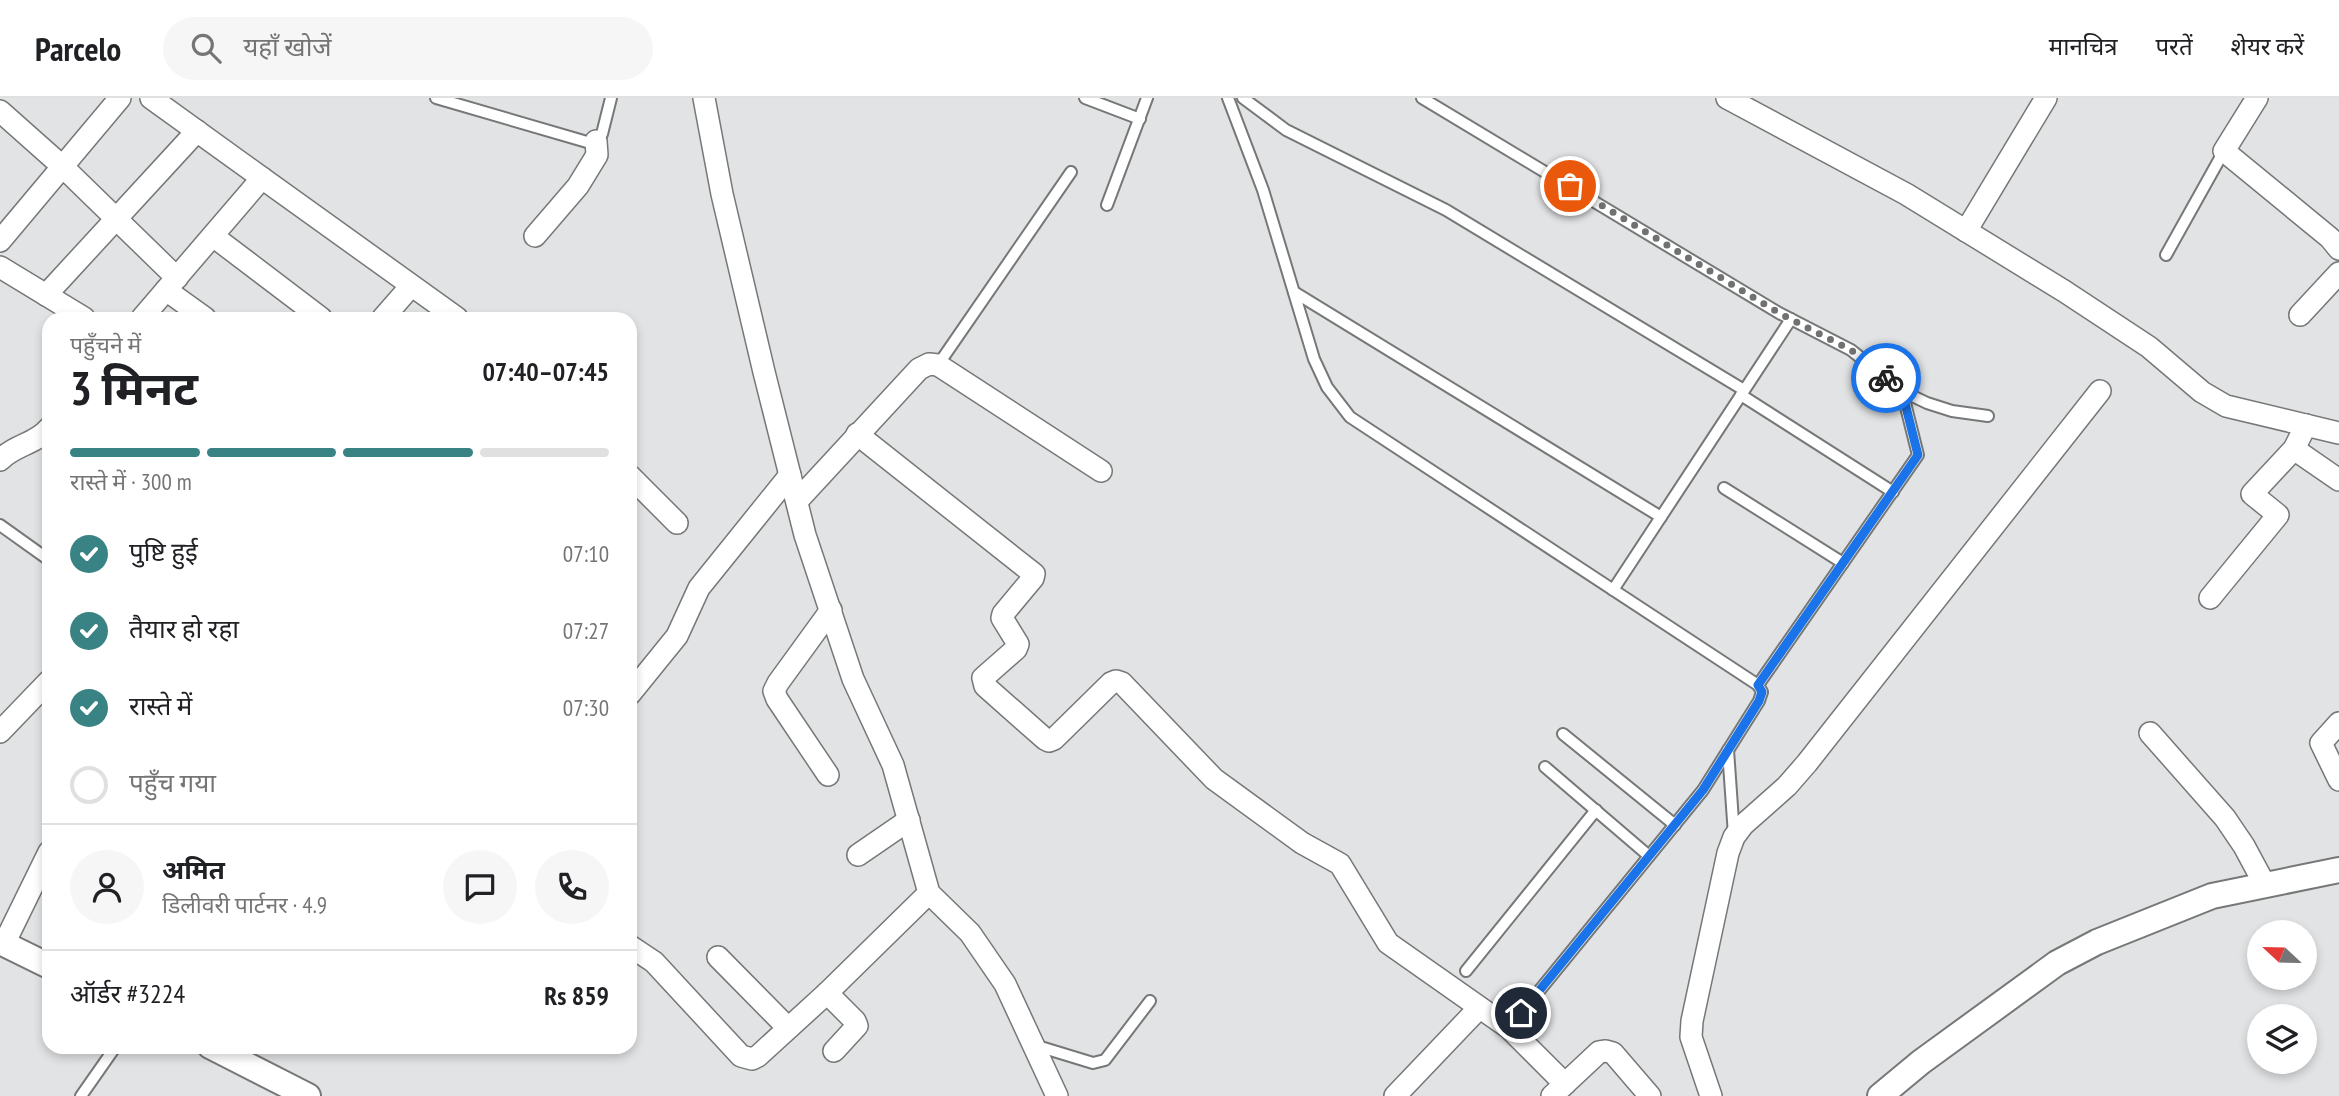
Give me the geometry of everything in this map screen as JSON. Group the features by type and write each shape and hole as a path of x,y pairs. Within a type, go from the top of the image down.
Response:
{"street":[{"path":"0,242 120,98"},
{"path":"151,98 448,312"},
{"path":"704,98 722,194 790,475 806,535 853,679 893,765 929,893 970,933 1005,984 1057,1096"},
{"path":"1727,98 1906,194 1966,231 2149,347 2202,392 2226,406 2339,433"},
{"path":"1966,231 2046,98"},
{"path":"2257,98 2224,151 2330,238 2339,249"},
{"path":"6,116 115,218 171,284 199,312"},
{"path":"46,295 197,131"},
{"path":"535,236 578,186 597,155 596,141"},
{"path":"147,312 262,178"},
{"path":"213,236 313,312"},
{"path":"0,267 74,312"},
{"path":"2300,315 2339,273"},
{"path":"388,312 411,286"},
{"path":"797,501 919,369 929,364 938,365 1101,471"},
{"path":"1711,1096 1691,1037 1692,1021 1728,853 1734,837 1743,825 1787,786 1807,764 2100,391"},
{"path":"2210,598 2278,515 2252,494 2294,449 2306,425"},
{"path":"857,434 1034,574 1002,618 1016,639 1016,649 983,678 985,686 1045,739 1054,739 1111,683 1122,683 1214,779 1302,843 1340,864 1388,943 1509,1028 1559,1090 1599,1052 1606,1051 1613,1053 1650,1096"},
{"path":"0,460 7,453 42,437"},
{"path":"2294,449 2339,480"},
{"path":"637,685 677,636 699,588 790,475"},
{"path":"637,483 677,523"},
{"path":"828,775 774,691 831,610"},
{"path":"0,732 42,688"},
{"path":"2339,723 2321,743 2339,780"},
{"path":"2150,733 2225,818 2244,846 2265,886"},
{"path":"858,855 909,820"},
{"path":"42,866 2,943 42,963"},
{"path":"1880,1096 1921,1062 2057,963 2097,942 2212,896 2339,870"},
{"path":"637,951 654,962 741,1056 752,1059 827,993 929,893"},
{"path":"718,957 788,1028"},
{"path":"827,993 857,1026 834,1051"},
{"path":"1395,1096 1479,1007"},
{"path":"227,1054 308,1096"}],"lane":[{"path":"441,99 587,142 596,141 601,134 611,98"},
{"path":"1085,98 1140,119"},
{"path":"1107,205 1147,98"},
{"path":"1228,98 1263,190 1314,359 1326,387 1350,417 1758,685 1762,692 1703,790 1521,1013"},
{"path":"1243,98 1286,130 1446,209 1742,393 1893,492"},
{"path":"1422,98 1791,318 1851,350 1902,391 1952,411 1988,416"},
{"path":"2166,255 2224,151"},
{"path":"938,365 1071,172"},
{"path":"1294,292 1661,517"},
{"path":"1613,590 1791,318"},
{"path":"1758,685 1918,455 1902,391"},
{"path":"1724,488 1843,563"},
{"path":"0,525 42,555"},
{"path":"1563,734 1675,825"},
{"path":"1728,750 1734,837"},
{"path":"1545,767 1649,856"},
{"path":"1466,971 1595,810"},
{"path":"1033,1045 1100,1063 1150,1001"},
{"path":"81,1096 111,1054"}],"way so far":[{"path":"1570,186 1779,313 1851,350 1886,378"}],"route":[{"path":"1521,1013 1703,790 1759,701 1762,692 1758,685 1918,455 1902,391 1886,378"}]}
